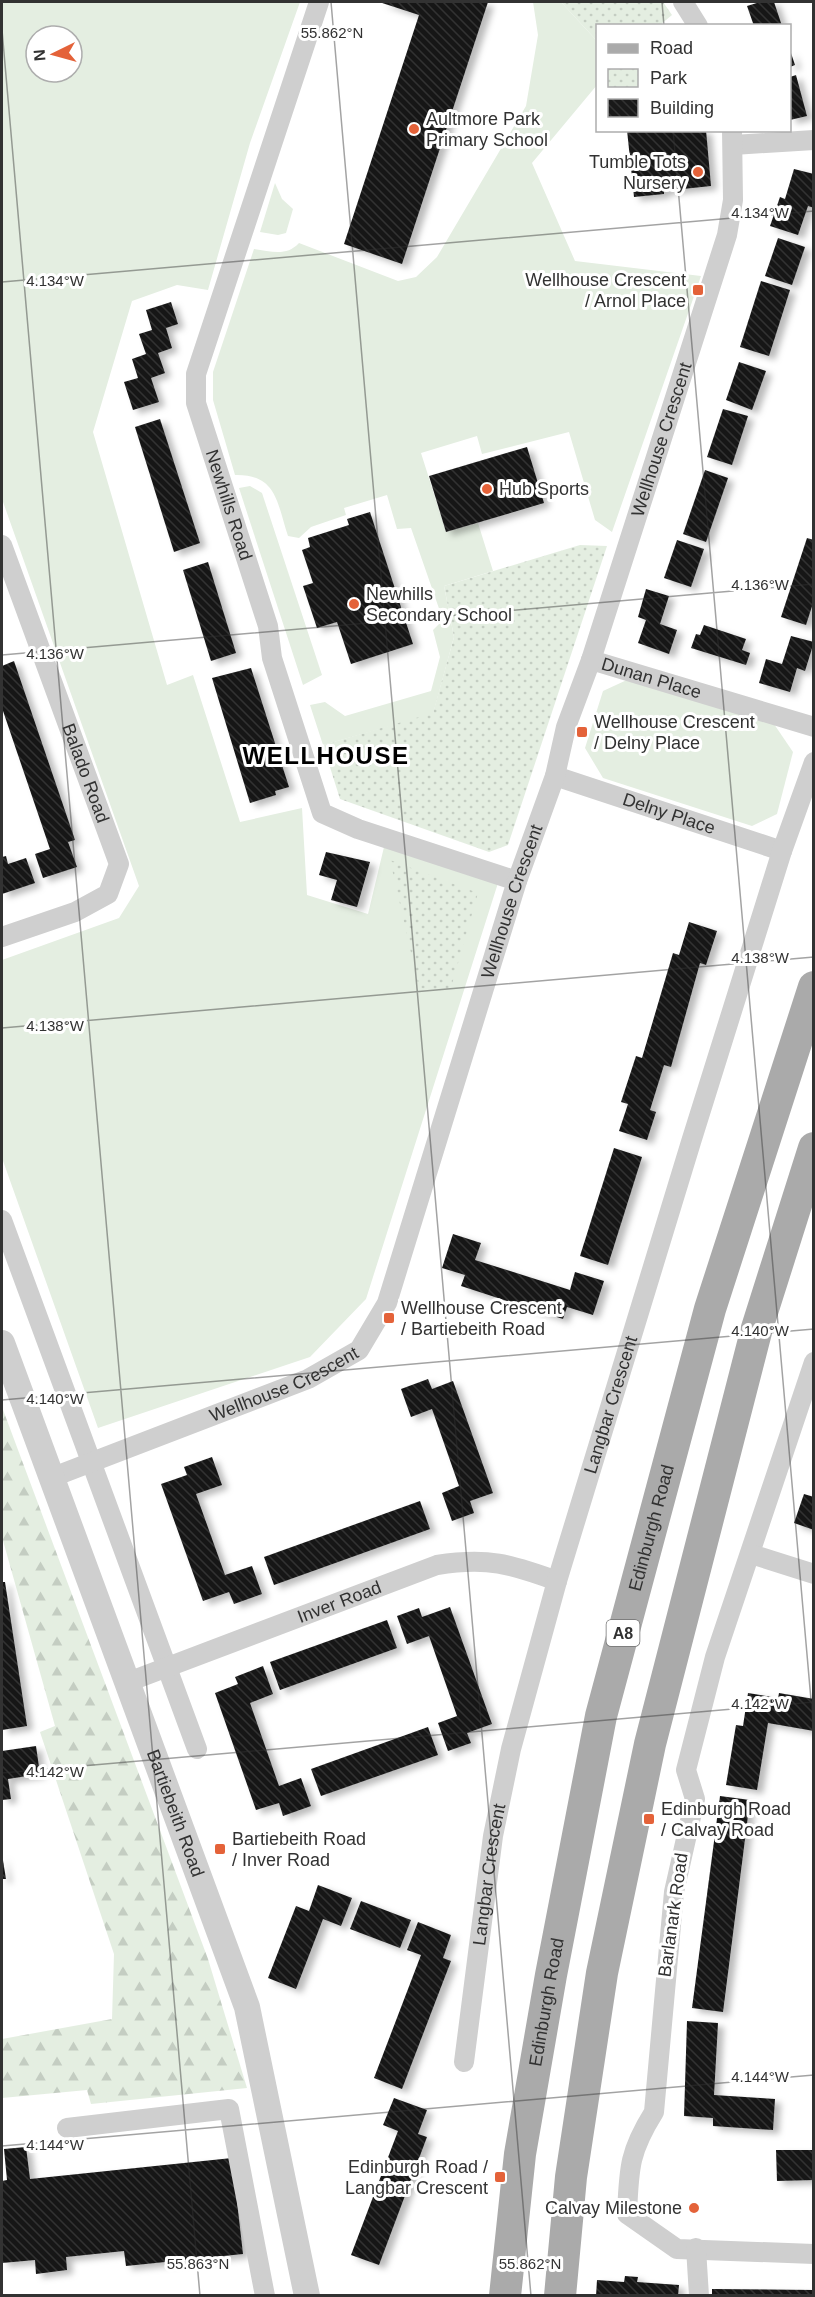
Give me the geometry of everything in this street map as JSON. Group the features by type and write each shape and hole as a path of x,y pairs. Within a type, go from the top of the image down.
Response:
{"main road":[{"name":"Edinburgh Road","path":"505,2295 520,2154 551,1975 601,1716 710,1309 813,987"},
{"path":"560,2295 571,2177 602,1972 650,1744 757,1328 813,1148"}],"street":[{"name":"Newhills Road","path":"319,2 196,374 196,403 268,626 272,658 322,813 358,829 518,881"},
{"path":"683,2 697,24"},
{"name":"Wellhouse Crescent","path":"53,1477 308,1379 359,1350 387,1303 518,881 555,776 566,727 591,660 727,235 733,200 732,138"},
{"path":"732,138 813,140"},
{"name":"Balado Road","path":"2,545 9,592 94,790 119,864 108,894 75,912 2,937"},
{"name":"Dunan Place","path":"591,660 813,727"},
{"name":"Langbar Crescent","path":"464,2062 493,1836 511,1749 557,1581 782,851 813,762"},
{"name":"Delny Place","path":"555,776 782,851"},
{"path":"2,1220 197,1749"},
{"name":"Bartiebeith Road","path":"2,1343 248,2007 308,2295"},
{"name":"Barlanark Road","path":"813,1362 715,1657 686,1770 695,1799 674,1892 654,2112 637,2139 629,2166 627,2214 677,2249 813,2254"},
{"path":"751,1554 813,1574"},
{"name":"Inver Road","path":"128,1682 437,1565 463,1560 509,1563 557,1581"},
{"path":"67,2128 229,2109 265,2295"},
{"path":"696,2248 699,2295"}],"green space":[{"path":"2,2 300,2 250,143 208,290 177,285 132,301 93,432 167,685 193,675 240,822 302,808 307,895 368,914 384,847 498,883 366,1299 310,1357 98,1428 2,1158 2,960 119,918 139,886 2,499"},
{"path":"533,2 561,2 596,40 596,86 532,163 575,261 701,276 612,532 595,520 569,432 482,454 477,436 421,453 446,532 478,523 493,571 444,586 454,637 433,714 323,745 310,705 325,702 345,716 431,691 440,657 433,630 443,620 411,528 397,529 387,495 344,508 346,515 311,527 299,538 288,536 277,502 267,485 259,479 235,475 213,400 213,372 254,249 284,252 299,243 398,281 416,277 437,257 526,106 538,35"},
{"path":"561,2 663,2 672,15 661,24 596,24 596,40"},
{"path":"275,183 282,199 293,209 286,233 278,235 260,232"},
{"path":"250,486 262,493 322,675 303,685 239,488"},
{"path":"580,545 607,546 508,845 489,852 340,799 323,745 433,713 454,637 444,586"},
{"path":"629,679 774,724 793,752 777,814 752,826 603,778 585,748 603,691"},
{"path":"390,860 478,893 450,991 419,988"},
{"path":"2,1407 208,1959 247,2088 91,2104 87,2090 2,2098 2,2039 112,2019 114,1954 40,1732 55,1726 2,1537"}],"building":[{"name":"Aultmore Park Primary School","path":"379,2 488,2 402,264 344,244 419,15"},
{"path":"760,2 774,2 781,24 753,24 747,6"},
{"path":"791,53 795,65 791,67"},
{"path":"796,75 807,116 791,120 791,77"},
{"path":"627,132 706,132 711,186 634,197"},
{"path":"794,169 814,174 814,208 808,206 798,235 770,226 780,197 785,199"},
{"path":"778,238 805,247 792,285 765,276"},
{"path":"761,281 790,290 769,356 740,347"},
{"path":"171,302 178,324 166,328 172,348 158,353 165,373 151,378 159,402 133,410 124,382 138,378 132,359 146,354 139,334 152,330 146,310"},
{"path":"739,362 766,371 752,410 726,400"},
{"path":"723,409 748,416 732,465 707,457"},
{"path":"160,419 200,543 174,552 135,427"},
{"name":"Hub Sports","path":"527,447 544,503 446,532 429,476"},
{"path":"705,470 728,478 706,542 683,534"},
{"name":"Newhills Secondary School","path":"370,512 413,644 351,664 337,622 317,628 303,586 313,583 302,550 310,547 308,538 349,525 347,519"},
{"path":"807,538 814,540 814,600 806,625 781,617"},
{"path":"677,540 704,549 691,587 664,578"},
{"path":"208,562 236,653 211,661 183,570"},
{"path":"646,589 669,596 660,624 677,630 669,654 638,643 646,620 638,617"},
{"path":"704,625 746,639 742,650 750,653 746,665 691,648 696,634 700,635"},
{"path":"791,636 814,642 805,671 797,668 790,692 759,683 766,659 782,664"},
{"path":"14,661 75,840 68,842 77,867 43,878 35,854 50,849 2,708 2,666"},
{"path":"251,668 289,787 275,791 276,795 250,803 212,678"},
{"path":"326,852 370,862 357,907 331,900 337,880 319,875"},
{"path":"6,856 8,864 26,858 35,883 2,894 2,857"},
{"path":"689,922 717,931 706,965 700,963 671,1067 664,1065 650,1110 656,1112 647,1140 619,1131 628,1104 621,1102 636,1056 642,1058 673,953 679,955"},
{"path":"614,1148 642,1157 608,1265 580,1256"},
{"path":"453,1234 481,1243 475,1260 570,1290 575,1272 604,1281 593,1315 567,1307 563,1319 461,1286 465,1275 442,1268"},
{"path":"428,1379 432,1389 453,1381 493,1493 470,1501 474,1513 452,1521 442,1493 459,1486 432,1409 411,1417 401,1389"},
{"path":"212,1457 222,1485 196,1494 225,1575 252,1566 262,1594 234,1604 229,1592 203,1601 161,1484 187,1475 184,1467"},
{"path":"804,1494 814,1497 814,1530 794,1523"},
{"path":"420,1501 430,1529 274,1585 264,1557"},
{"path":"2,1582 5,1582 27,1726 2,1730"},
{"path":"450,1607 492,1724 467,1733 471,1743 448,1751 438,1723 457,1716 429,1636 407,1644 397,1616 419,1608 422,1617"},
{"path":"387,1620 397,1648 280,1690 270,1662"},
{"path":"263,1666 273,1694 250,1703 279,1786 301,1778 311,1806 283,1816 279,1803 256,1810 215,1693 238,1684 235,1677"},
{"path":"748,1693 778,1698 779,1693 814,1699 814,1731 768,1723 757,1790 726,1785 736,1725 743,1726"},
{"path":"428,1727 438,1755 321,1796 311,1769"},
{"path":"36,1746 40,1774 8,1779 11,1799 2,1800 2,1751"},
{"path":"720,1796 750,1800 723,2012 692,2008"},
{"path":"2,1854 6,1879 2,1879"},
{"path":"318,1885 352,1898 341,1926 323,1919 296,1989 268,1978 296,1906 309,1911"},
{"path":"361,1901 411,1920 400,1948 350,1929"},
{"path":"418,1922 451,1935 443,1958 451,1961 402,2089 374,2078 421,1955 407,1950"},
{"path":"687,2021 718,2023 714,2095 775,2099 773,2130 713,2126 713,2118 684,2116"},
{"path":"394,2098 427,2110 418,2134 427,2137 379,2265 351,2255 398,2131 383,2125"},
{"path":"26,2147 30,2179 232,2158 243,2254 126,2266 124,2251 66,2257 67,2270 36,2274 35,2260 2,2263 2,2181 7,2180 4,2149"},
{"path":"776,2150 814,2150 814,2180 777,2181"},
{"path":"625,2276 638,2277 637,2282 679,2285 678,2296 596,2296 597,2280 624,2282"},
{"path":"712,2289 814,2290 814,2296 712,2296"}],"place":[{"name":"Aultmore Park Primary School","path":"414,129"},
{"name":"Tumble Tots Nursery","path":"698,172"},
{"name":"Wellhouse Crescent / Arnol Place","path":"698,290"},
{"name":"Hub Sports","path":"487,489"},
{"name":"Newhills Secondary School","path":"354,604"},
{"name":"Wellhouse Crescent / Delny Place","path":"582,732"},
{"name":"Wellhouse Crescent / Bartiebeith Road","path":"389,1318"},
{"name":"Edinburgh Road / Calvay Road","path":"649,1819"},
{"name":"Bartiebeith Road / Inver Road","path":"220,1849"},
{"name":"Edinburgh Road / Langbar Crescent","path":"500,2177"},
{"name":"Calvay Milestone","path":"694,2208"}],"district":[{"name":"WELLHOUSE","path":"326,756"}]}
